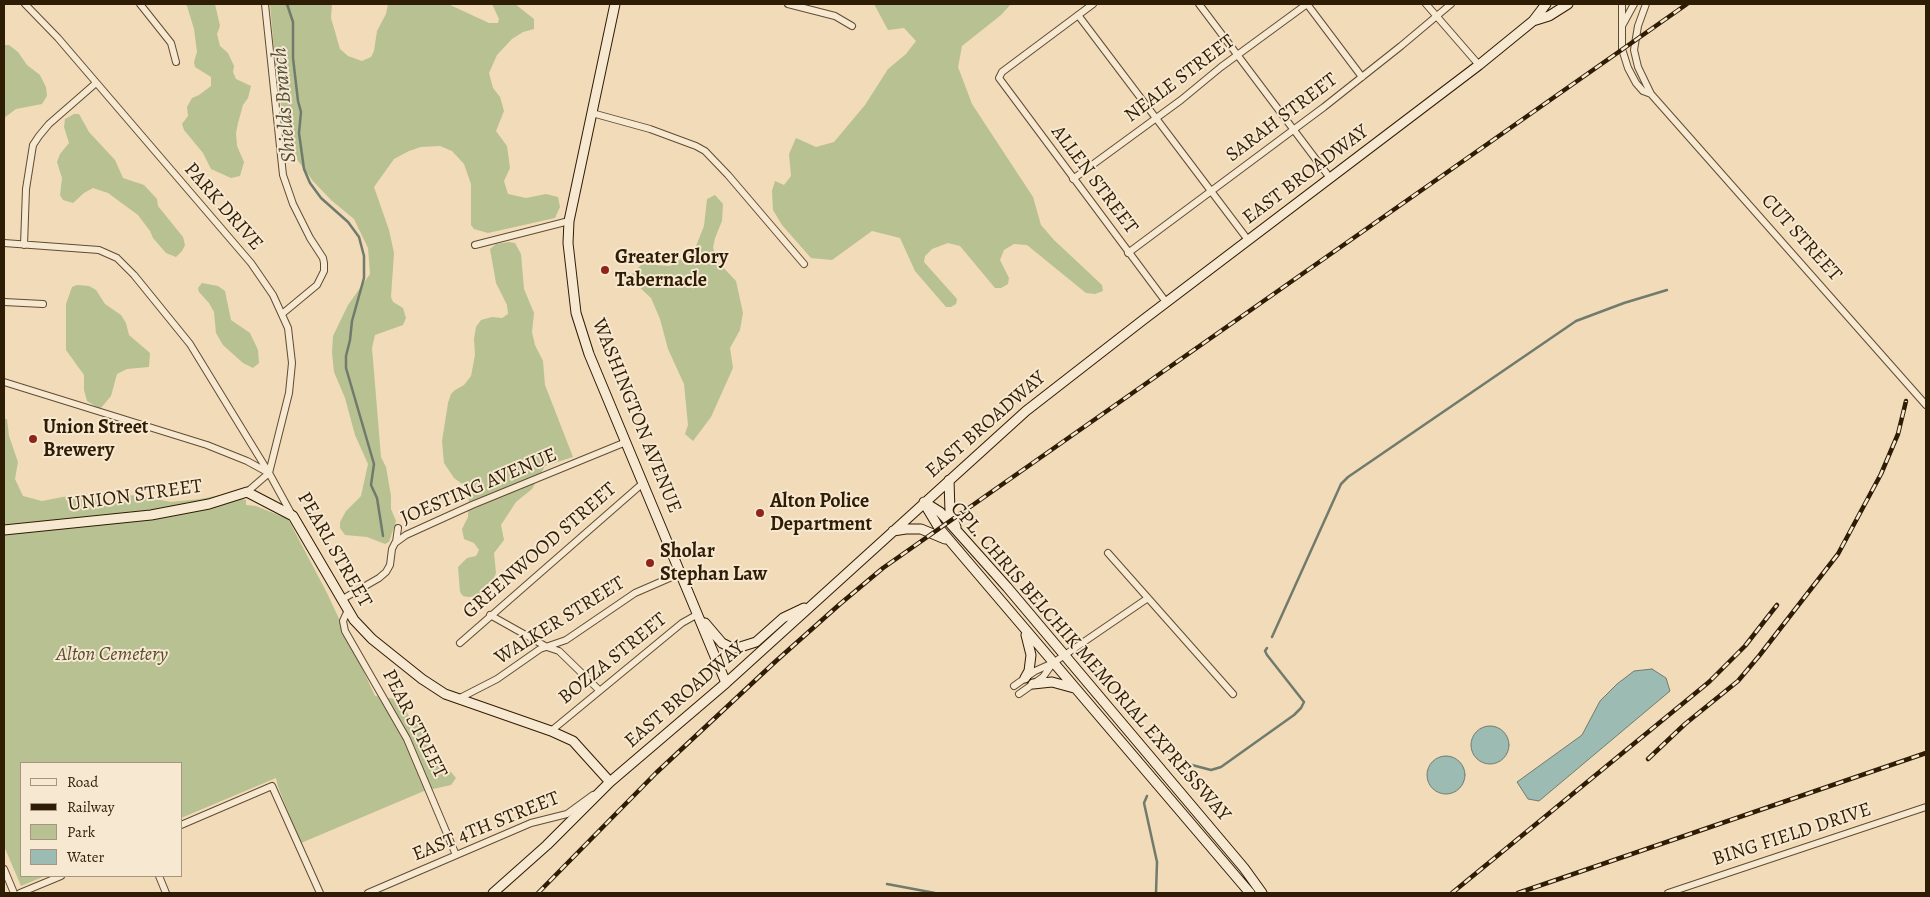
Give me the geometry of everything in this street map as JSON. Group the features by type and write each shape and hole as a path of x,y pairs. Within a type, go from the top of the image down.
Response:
{"main road":[{"name":"WASHINGTON AVENUE","path":"615,4 569,221 569,256 579,324 589,354 726,683"},
{"name":"EAST BROADWAY","path":"493,893 547,845 610,782 726,683 1026,411 1166,302 1479,65 1533,21 1546,4"},
{"name":"EAST BROADWAY","path":"1533,21 1549,16 1568,4"},
{"path":"949,480 950,512 959,534"},
{"path":"247,492 293,516"},
{"name":"UNION STREET","path":"4,530 151,515 209,504 247,492"},
{"name":"CPL. CHRIS BELCHIK MEMORIAL EXPRESSWAY","path":"924,502 940,512 1007,586 1244,868 1262,893"},
{"name":"CPL. CHRIS BELCHIK MEMORIAL EXPRESSWAY","path":"924,502 934,521 951,543 1250,893"},
{"name":"PEARL STREET","path":"293,516 341,600 361,628 386,650 437,690 551,731 573,741 610,782"},
{"path":"893,531 921,529 951,543"},
{"path":"698,614 722,642 732,648 737,648 756,642 783,618 814,604"},
{"path":"1024,630 1031,655 1029,681 1052,682 1076,689"}],"street":[{"name":"PARK DRIVE","path":"25,4 58,38 251,263 273,295 288,328 291,346 291,380 285,412 269,473"},
{"path":"140,4 170,43 176,62"},
{"path":"265,4 283,175 293,204 323,258 324,271 317,285 282,314"},
{"path":"788,4 835,16 852,26"},
{"path":"1093,4 1078,15 1248,240"},
{"path":"1199,4 1330,178"},
{"path":"1307,4 1362,77"},
{"name":"NEALE STREET","path":"1073,179 1307,4"},
{"path":"1426,4 1479,65"},
{"name":"SARAH STREET","path":"1128,252 1362,77 1451,4"},
{"name":"CUT STREET","path":"1622,4 1622,49 1628,68 1643,91 1651,94"},
{"name":"CUT STREET","path":"1622,26 1634,4"},
{"name":"CUT STREET","path":"1646,4 1638,26 1634,50 1638,67 1651,94 1926,405"},
{"name":"ALLEN STREET","path":"1078,15 1002,72 999,76 1001,83 1166,302"},
{"path":"24,245 26,188 33,146 49,124 96,83"},
{"path":"592,113 650,129 705,151 804,264"},
{"path":"475,245 569,221"},
{"name":"PEARL STREET","path":"4,243 99,250 109,253 127,267 190,344 269,473 293,516"},
{"path":"4,302 43,304"},
{"path":"4,382 207,445 248,461 269,473 247,492"},
{"name":"JOESTING AVENUE","path":"341,600 386,572 390,565 392,549 395,543 406,535 472,505 626,442"},
{"name":"GREENWOOD STREET","path":"460,644 490,615 643,483"},
{"path":"395,543 398,528"},
{"path":"1108,552 1232,694"},
{"name":"WALKER STREET","path":"458,699 497,679 531,654 566,640 636,592 681,574"},
{"path":"1019,694 1044,666 1053,663 1148,598"},
{"name":"PEAR STREET","path":"348,610 343,621 346,631 407,739 456,855"},
{"name":"BOZZA STREET","path":"551,731 682,623 698,614"},
{"path":"490,615 547,647 559,651 599,690"},
{"path":"1014,686 1029,681"},
{"name":"EAST 4TH STREET","path":"368,893 541,819 567,814 610,782"},
{"path":"182,825 272,786 320,893"},
{"name":"BING FIELD DRIVE","path":"1668,893 1926,807"},
{"path":"4,869 14,893"},
{"path":"20,893 59,877"},
{"path":"159,877 166,893"}],"green space":[{"path":"185,4 215,4 220,26 217,34 220,46 228,53 234,66 233,72 236,79 251,86 248,98 243,105 236,133 237,146 244,162 240,176 231,178 211,169 203,153 184,130 182,124 188,116 187,107 192,98 211,86 211,77 195,67 194,62 197,52 194,29"},
{"path":"270,4 332,4 331,18 340,49 348,56 362,61 371,57 374,51 377,31 386,14 388,4 448,4 489,23 498,23 499,19 492,4 515,4 534,19 534,29 523,32 512,39 497,55 489,73 493,88 500,97 504,111 496,131 507,146 510,168 504,181 508,194 526,198 546,194 558,197 560,207 555,218 488,233 474,229 471,225 471,184 464,164 452,151 440,146 421,147 394,159 374,187 389,230 394,253 391,297 393,302 403,308 406,318 403,325 375,335 372,348 381,457 386,467 391,496 391,509 396,521 389,542 385,544 367,537 345,535 340,528 340,522 346,511 361,496 368,464 355,435 345,398 334,372 333,336 348,305 370,274 368,248 354,219 331,200 313,181 287,146 276,72"},
{"path":"874,4 1011,4 1001,15 962,46 958,67 972,104 1033,197 1041,225 1054,240 1102,285 1103,291 1095,294 1086,293 1027,245 1014,244 1004,250 1000,260 1009,278 1008,284 1001,288 995,288 960,246 948,243 932,249 925,256 924,262 957,299 956,304 946,307 915,271 900,238 872,231 832,260 811,258 782,225 773,210 772,191 775,181 784,185 791,176 789,154 796,138 816,147 834,142 865,105 888,69 906,54 916,41 904,28 888,30"},
{"path":"4,45 9,45 18,52 27,65 40,75 46,87 47,96 42,104 16,109 4,118"},
{"path":"74,114 79,114 89,132 115,160 123,178 144,185 157,199 158,206 183,237 185,245 176,257 166,253 153,238 138,215 108,193 93,188 73,203 63,200 60,195 62,178 57,162 60,154 69,143 64,127 65,119"},
{"path":"715,195 723,204 722,221 713,248 719,263 736,281 743,313 740,330 730,348 733,368 711,417 693,441 685,434 688,425 684,384 668,349 660,319 651,298 635,283 632,274 642,264 670,266 687,255 696,246 704,226 707,199"},
{"path":"515,243 521,254 524,289 534,313 532,332 535,345 543,361 545,385 573,457 545,466 532,489 516,502 501,525 504,540 494,553 496,573 493,581 487,585 481,596 468,597 463,596 460,592 458,567 467,558 476,556 479,550 474,543 464,539 462,529 468,517 469,495 465,486 454,478 444,463 442,441 451,394 464,385 471,376 475,355 474,339 476,327 481,320 492,317 502,318 508,314 507,305 496,283 490,249 496,244"},
{"path":"202,283 218,286 225,291 231,320 250,333 258,350 259,363 253,368 243,363 223,345 216,333 214,312 199,292 198,288"},
{"path":"77,285 89,286 96,290 105,304 121,315 126,323 129,335 150,353 149,367 127,369 117,374 111,396 100,409 87,401 84,390 84,375 66,350 66,304 72,287"},
{"name":"Alton Cemetery","path":"4,419 7,419 9,436 18,462 15,479 23,496 42,501 73,495 112,503 127,495 171,502 220,495 246,500 246,505 256,506 288,519 327,593 375,696 396,699 400,702 409,716 418,723 430,751 430,758 440,768 451,772 456,778 451,785 424,791 301,843 276,778 182,818 182,762 20,762 20,877 43,877 21,886 4,846"}],"water":[{"path":"1652,669 1666,678 1670,691 1539,801 1528,799 1517,782 1582,735 1600,701 1617,684 1634,671"},
{"path":"1490,726 1503,732 1509,745 1503,758 1490,764 1477,758 1471,745 1477,732"},
{"path":"1446,756 1459,762 1465,775 1459,788 1446,794 1433,788 1427,775 1433,762"}],"waterway":[{"name":"Shields Branch","path":"287,4 293,22 293,58 301,112 299,133 304,169 310,183 321,198 348,222 359,237 364,256 364,278 352,321 346,356 346,368 374,464 371,485 377,498 383,536"},
{"path":"1272,637 1341,484 1348,477 1576,321 1624,303 1667,290"},
{"path":"1181,767 1192,765 1211,770 1221,767 1301,708 1304,702 1267,655 1265,651 1267,648"},
{"path":"1147,796 1144,803 1157,862 1156,893"},
{"name":"Shields Branch","path":"887,884 935,893"}],"railway":[{"path":"538,893 656,773 776,661 883,568 1687,4"},
{"path":"1648,759 1685,724 1738,681 1838,554 1881,474 1898,434 1906,401"},
{"path":"1452,893 1709,682 1745,646 1777,605"},
{"path":"1518,893 1926,753"}],"place":[{"name":"Greater Glory Tabernacle","path":"605,270"},
{"name":"Union Street Brewery","path":"33,439"},
{"name":"Alton Police Department","path":"760,513"},
{"name":"Sholar Stephan Law","path":"650,563"}]}
